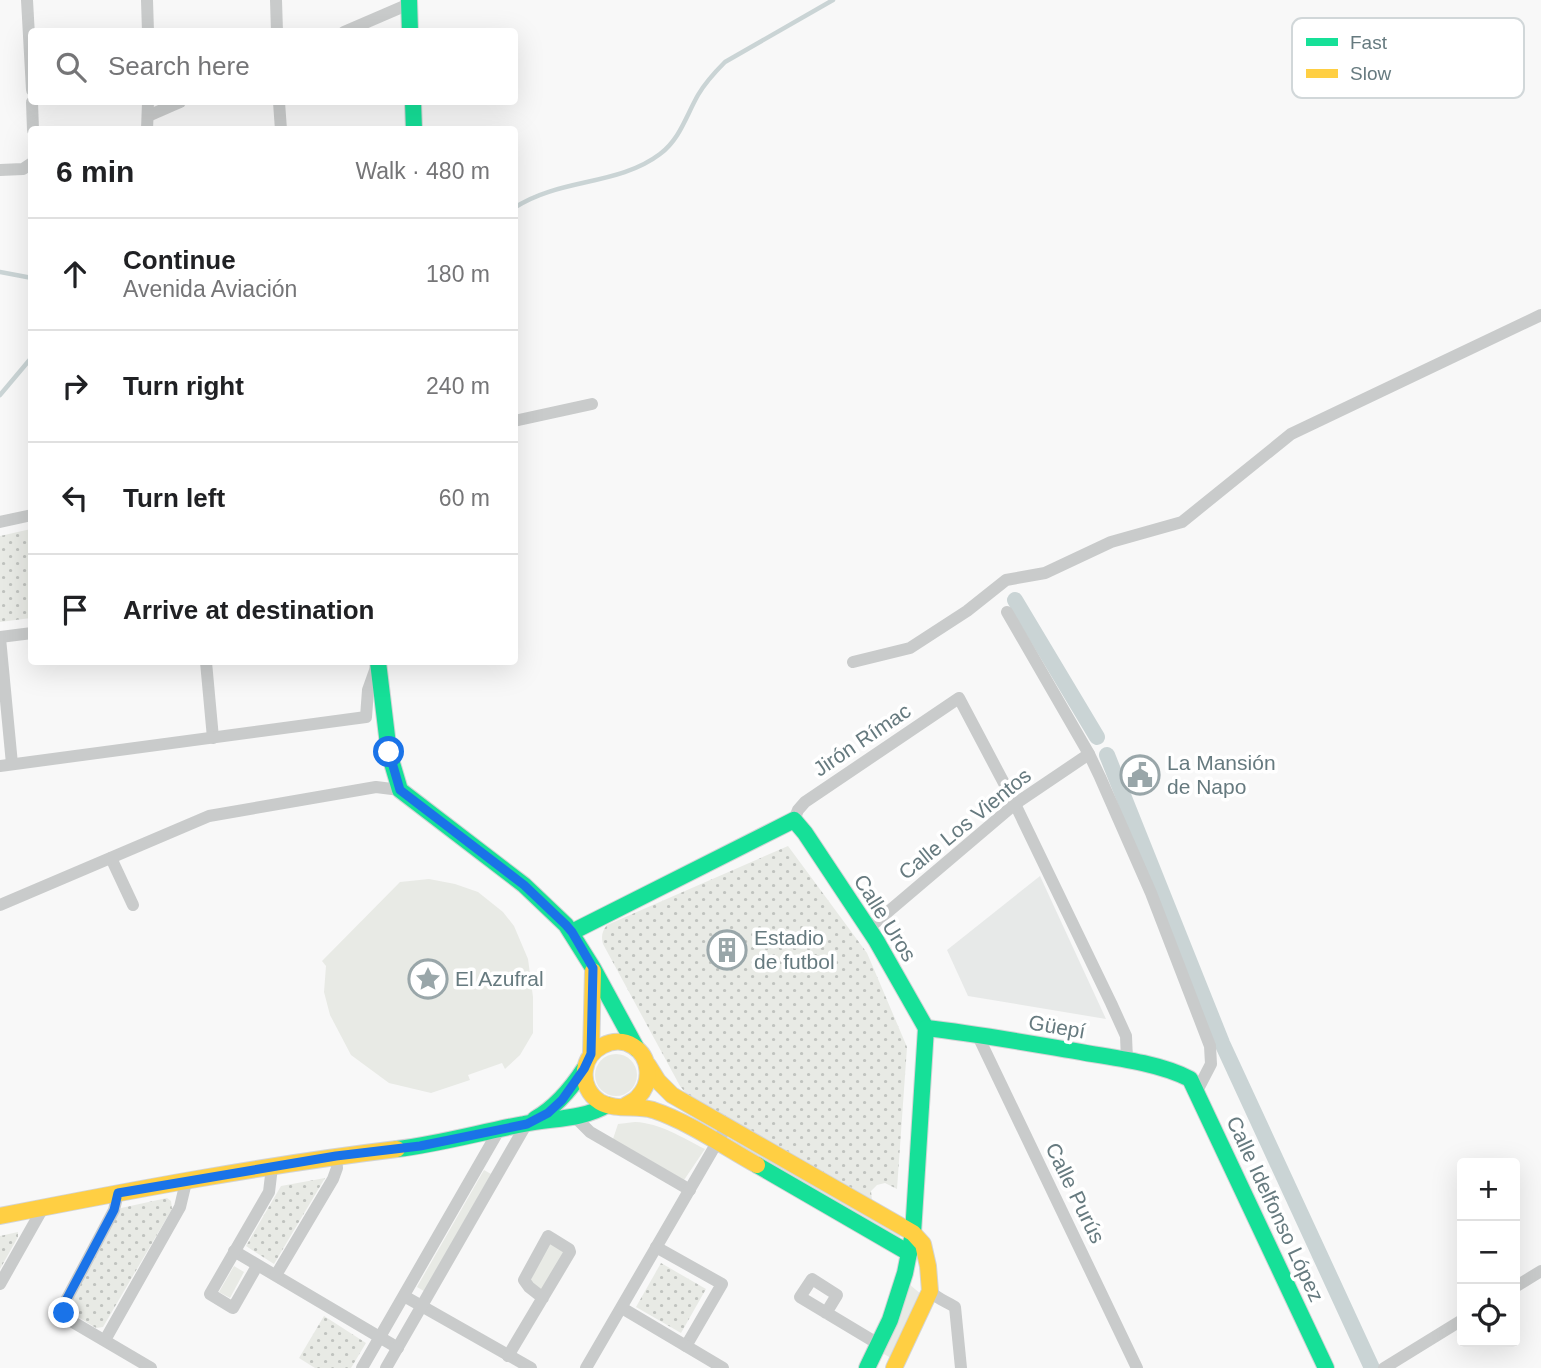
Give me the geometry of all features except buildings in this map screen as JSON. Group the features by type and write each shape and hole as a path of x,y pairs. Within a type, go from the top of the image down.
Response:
{"street":[{"path":"27,0 29,28"},
{"path":"147,0 148,28"},
{"path":"276,0 276,28"},
{"path":"353,28 410,2 410,28"},
{"path":"32,105 33,126"},
{"path":"148,105 148,123"},
{"path":"148,123 175,105"},
{"path":"279,105 281,126"},
{"path":"413,105 414,126"},
{"path":"0,170 23,169 28,166"},
{"path":"853,662 910,648 967,611 1006,580 1045,573 1111,542 1182,522 1291,434 1541,316"},
{"path":"518,420 592,404"},
{"path":"0,522 28,517"},
{"path":"1007,612 1089,754 1151,893 1210,1046 1211,1063 1197,1091"},
{"path":"28,634 0,638 6,765 366,717 368,690 377,665"},
{"path":"206,665 213,738"},
{"path":"378,665 389,752 400,790"},
{"name":"Jirón Rímac","path":"794,820 805,802 959,698 1015,804"},
{"name":"Calle Los Vientos","path":"869,928 1015,804 1089,754"},
{"path":"0,905 209,816 376,787 400,790 524,885 566,925 637,1049 658,1081 672,1095 913,1233 923,1244 930,1291 894,1368"},
{"path":"1015,804 1126,1036 1127,1060"},
{"path":"572,932 794,820"},
{"name":"Calle Uros","path":"794,820 869,928 926,1028"},
{"path":"111,858 133,905"},
{"path":"593,968 584,1079 598,1101 607,1105 651,1110 673,1119 909,1253"},
{"path":"867,1368 890,1320 905,1273 913,1233 926,1028"},
{"name":"Güepí","path":"926,1028 1127,1060 1179,1073"},
{"name":"Calle Purús","path":"977,1034 1137,1368"},
{"path":"499,1130 365,1363 384,1368 398,1348 527,1124 548,1113 555,1106 599,1047 618,1042 637,1049"},
{"path":"625,1106 642,1094 647,1085 648,1065"},
{"name":"Calle Idelfonso López","path":"1179,1073 1190,1079 1197,1091 1326,1368"},
{"path":"0,1216 44,1206 336,1156 420,1146 575,1117 597,1111 607,1105"},
{"path":"575,1117 590,1132 690,1190"},
{"path":"586,1368 726,1127"},
{"path":"276,1275 333,1179 337,1168 336,1156"},
{"path":"257,1266 233,1308 210,1294 269,1192 272,1167"},
{"path":"105,1340 180,1207 186,1182"},
{"path":"118,1193 114,1210 63,1306 64,1313 66,1318 151,1368"},
{"path":"890,1221 903,1217 916,1197"},
{"path":"0,1284 44,1206"},
{"path":"508,1356 570,1252 548,1236 524,1280 543,1297"},
{"path":"656,1247 722,1284 686,1346"},
{"path":"234,1251 398,1348"},
{"path":"1520,1284 1541,1271"},
{"path":"905,1273 935,1297 955,1307 961,1368"},
{"path":"826,1313 837,1295 812,1279 800,1297 826,1313 880,1345"},
{"path":"404,1296 531,1368"},
{"path":"622,1308 723,1368"},
{"path":"1384,1368 1457,1323"}],"shaded area":[{"path":"28,530 28,618 0,622 0,536"},
{"path":"788,846 867,953 907,1047 897,1189 885,1183 877,1185 871,1191 872,1200 692,1101 680,1086 603,944 602,934 607,925"},
{"path":"1040,876 1106,1019 968,996 947,950"},
{"name":"El Azufral","path":"429,879 478,892 503,912 514,926 528,959 533,997 533,1033 520,1055 505,1069 502,1063 468,1075 470,1080 431,1093 389,1083 351,1055 330,1015 324,992 326,966 322,961 400,882"},
{"path":"616,1054 631,1060 637,1075 631,1090 616,1096 601,1090 595,1075 601,1060"},
{"path":"635,1122 662,1128 705,1149 684,1180 613,1139 618,1124"},
{"path":"737,1142 901,1235 898,1240 734,1147"},
{"path":"484,1170 491,1174 424,1291 417,1287"},
{"path":"325,1178 274,1264 246,1246 281,1186"},
{"path":"167,1198 171,1201 172,1209 103,1327 96,1328 70,1312 67,1304 121,1208"},
{"path":"18,1232 18,1237 0,1269 0,1236"},
{"path":"549,1242 564,1252 543,1292 530,1281"},
{"path":"661,1263 706,1289 681,1333 636,1307"},
{"path":"234,1266 244,1272 230,1298 219,1292"},
{"path":"910,1285 921,1294 891,1358 882,1353 906,1287"},
{"path":"324,1316 366,1343 351,1368 315,1368 299,1358"}],"waterway":[{"path":"518,206 550,191 626,172 660,154 678,134 704,86 725,62 833,0"},
{"path":"0,272 28,277"},
{"path":"0,395 28,362"},
{"path":"1015,600 1097,737"},
{"path":"1107,755 1222,1043 1372,1368"}],"traffic: fast":[{"path":"409,0 410,28"},
{"path":"413,105 414,126"},
{"path":"378,665 389,753 400,790 524,885 566,925 637,1049"},
{"path":"572,932 794,820 876,940 926,1028"},
{"path":"926,1028 1126,1059 1166,1069 1190,1079 1326,1368"},
{"path":"867,1368 890,1320 905,1273 913,1233 926,1028"},
{"path":"535,1119 562,1097 584,1069"},
{"path":"397,1149 577,1116 607,1105"},
{"path":"757,1165 909,1253"}],"traffic: slow":[{"path":"591,1054 593,971"},
{"path":"625,1106 643,1091 648,1070 643,1057 633,1046 610,1043 596,1050 587,1062 586,1084 596,1099 606,1105 653,1110 666,1115 757,1165"},
{"path":"648,1065 658,1081 672,1095 913,1233 923,1244 930,1291 894,1368"},
{"path":"0,1216 248,1170 397,1149"}],"place":[{"name":"La Mansión de Napo","path":"1140,775"},
{"name":"Estadio de futbol","path":"727,950"},
{"name":"El Azufral","path":"428,979"}],"route":[{"path":"64,1313 63,1306 114,1210 118,1193 336,1156 420,1146 527,1124 548,1113 562,1100 584,1069 591,1054 593,968 572,932 524,885 400,790 389,752"}]}
